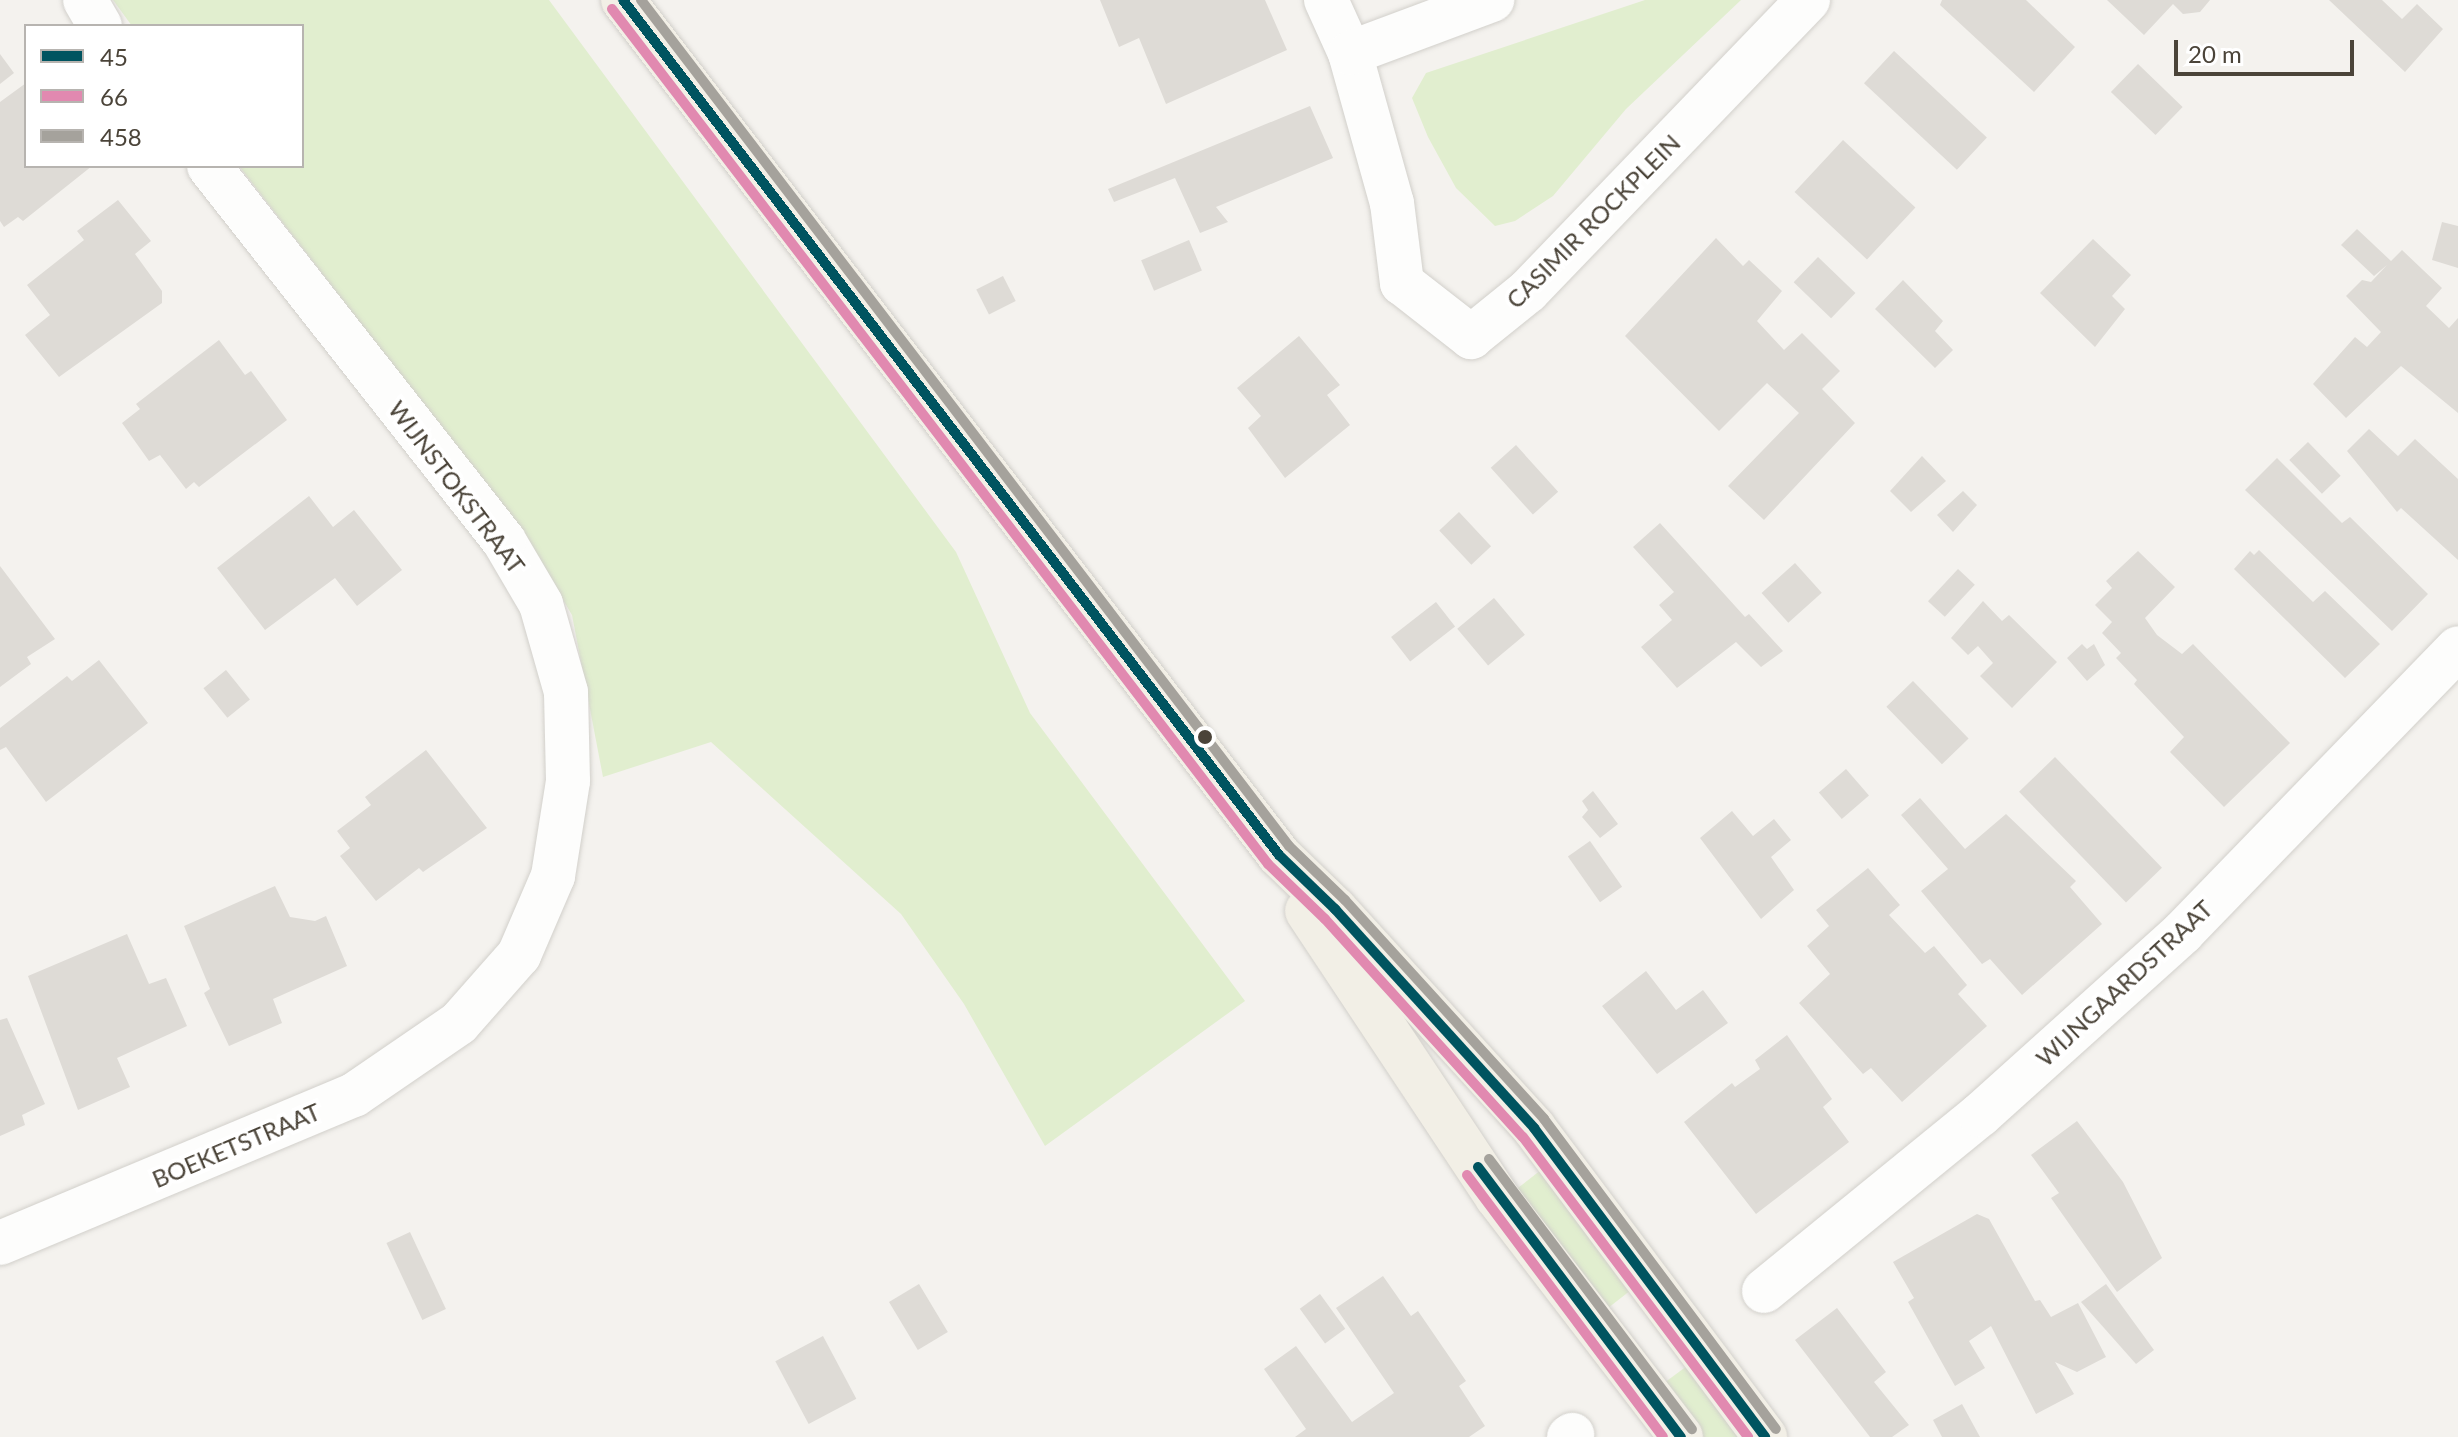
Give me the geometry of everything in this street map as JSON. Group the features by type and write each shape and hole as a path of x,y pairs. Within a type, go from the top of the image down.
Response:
{"main road":[{"path":"623,0 1279,855 1335,909 1534,1128 1765,1437"},
{"path":"1279,855 1310,918 1497,1197 1681,1437"}],"street":[{"path":"85,0 99,24"},
{"path":"1326,0 1350,53 1492,0"},
{"name":"CASIMIR ROCKPLEIN","path":"1350,53 1392,203 1402,283 1471,337 1528,291 1808,0"},
{"name":"WIJNSTOKSTRAAT","path":"211,168 504,541 541,604 554,648 566,692 568,781 553,876 519,955 459,1023"},
{"name":"WIJNGAARDSTRAAT","path":"1764,1291 1980,1115 2183,932 2458,648"},
{"name":"BOEKETSTRAAT","path":"0,1243 354,1095 459,1023"}],"green space":[{"path":"113,0 549,0 956,552 1030,713 1245,1001 1045,1146 964,1004 901,914 711,742 603,777 572,615 525,536 241,168 304,168 304,24 131,24"},
{"path":"1645,0 1741,0 1626,109 1553,196 1515,221 1495,226 1456,188 1428,137 1412,98 1426,73"},
{"path":"1541,1170 1633,1288 1606,1310 1513,1192"},
{"path":"1691,1363 1747,1437 1704,1437 1664,1383"}],"building":[{"path":"1100,0 1265,0 1287,50 1166,104 1139,38 1119,47"},
{"path":"1942,0 2026,0 2075,47 2034,92 1940,5"},
{"path":"2107,0 2210,0 2200,12 2183,14 2173,4 2144,35"},
{"path":"2329,0 2382,0 2402,19 2417,4 2443,29 2405,72"},
{"path":"1894,51 1987,138 1957,170 1864,83"},
{"path":"0,54 14,73 0,84"},
{"path":"2138,64 2183,107 2156,135 2111,92"},
{"path":"24,84 24,168 89,168 23,221 18,217 4,227 0,221 0,102"},
{"path":"1310,106 1333,158 1216,207 1228,222 1200,233 1175,178 1114,202 1108,189"},
{"path":"1843,140 1915,208 1867,259 1795,192"},
{"path":"118,200 151,241 135,254 162,291 162,303 59,377 25,335 50,315 27,285 84,240 77,231"},
{"path":"2442,222 2458,226 2458,268 2432,260"},
{"path":"2357,229 2391,261 2402,250 2442,288 2426,306 2449,328 2458,318 2458,413 2401,366 2346,418 2313,384 2355,337 2367,347 2381,332 2346,296 2362,280 2371,282 2387,265 2374,276 2341,245"},
{"path":"1716,238 1743,266 1749,260 1782,291 1757,321 1784,350 1802,333 1840,371 1822,389 1855,423 1764,520 1728,486 1799,413 1767,383 1719,431 1625,336"},
{"path":"2093,239 2131,275 2112,296 2125,309 2095,347 2040,293"},
{"path":"1189,240 1202,270 1154,291 1141,260"},
{"path":"1818,257 1855,293 1831,318 1794,282"},
{"path":"1003,276 1016,301 989,315 976,290"},
{"path":"1903,280 1943,321 1935,331 1953,350 1935,368 1875,309"},
{"path":"1299,336 1340,385 1327,395 1350,425 1285,478 1248,428 1261,416 1237,388"},
{"path":"219,340 245,375 251,371 287,420 199,487 194,482 186,489 160,455 149,461 122,423 140,409 136,404"},
{"path":"2369,429 2398,456 2415,439 2458,479 2458,560 2401,508 2397,512 2347,451"},
{"path":"2308,442 2341,476 2322,494 2289,460"},
{"path":"1516,445 1558,492 1533,515 1491,468"},
{"path":"1922,456 1946,481 1911,512 1890,491"},
{"path":"2277,458 2342,523 2350,517 2428,594 2392,631 2245,490"},
{"path":"1963,491 1977,505 1953,532 1937,515"},
{"path":"309,496 333,527 354,510 402,570 357,606 335,578 265,630 217,568"},
{"path":"1459,512 1491,546 1471,565 1439,530"},
{"path":"1660,523 1745,617 1749,614 1783,651 1761,667 1736,642 1677,688 1641,647 1672,620 1659,605 1674,592 1633,547"},
{"path":"2259,550 2313,602 2325,591 2380,644 2345,678 2234,569 2250,551 2254,555"},
{"path":"2138,551 2175,587 2145,618 2157,635 2182,654 2193,644 2290,743 2224,807 2170,752 2184,737 2134,684 2137,680 2116,658 2121,653 2102,633 2112,622 2095,605 2112,588 2106,581"},
{"path":"1795,563 1822,593 1788,623 1762,593"},
{"path":"0,566 55,639 27,657 31,664 0,687"},
{"path":"1958,569 1975,585 1945,617 1928,601"},
{"path":"1494,598 1525,635 1488,666 1457,629"},
{"path":"1983,601 2002,621 2009,615 2057,662 2012,708 1980,676 1993,663 1978,646 1968,655 1951,638"},
{"path":"1436,602 1455,626 1410,662 1391,637"},
{"path":"2082,644 2087,649 2094,644 2105,665 2087,681 2067,658"},
{"path":"99,660 148,723 46,802 6,747 0,750 0,728 67,676 72,681"},
{"path":"226,670 250,700 227,718 203,688"},
{"path":"1913,681 1969,739 1942,764 1886,707"},
{"path":"426,750 487,828 423,872 419,868 376,901 340,856 350,848 337,831 371,805 365,797"},
{"path":"2055,757 2162,868 2126,903 2019,792"},
{"path":"1846,769 1869,795 1842,819 1819,793"},
{"path":"1593,791 1618,824 1600,838 1582,817 1588,810 1582,801"},
{"path":"1920,798 1965,849 2006,814 2076,881 2070,887 2102,924 2022,995 1990,959 1982,964 1921,891 1948,869 1901,815"},
{"path":"1732,811 1753,836 1774,819 1791,840 1771,857 1794,890 1761,919 1700,838"},
{"path":"1590,841 1622,887 1600,902 1568,856"},
{"path":"1868,868 1900,905 1889,915 1925,953 1934,946 1967,985 1958,994 1987,1026 1902,1102 1871,1068 1863,1074 1799,1003 1830,974 1807,946 1829,926 1816,910"},
{"path":"275,886 290,917 315,921 326,916 347,966 273,999 282,1023 229,1046 204,993 210,989 184,926"},
{"path":"127,934 149,984 166,978 187,1026 117,1058 130,1087 78,1110 28,976"},
{"path":"1646,971 1676,1010 1703,990 1728,1023 1657,1074 1602,1006"},
{"path":"7,1018 45,1104 22,1115 25,1125 0,1136 0,1020"},
{"path":"1787,1035 1832,1099 1823,1107 1849,1142 1756,1214 1684,1122 1732,1083 1735,1087 1760,1069 1755,1060"},
{"path":"2077,1121 2123,1182 2162,1258 2117,1292 2051,1198 2059,1193 2031,1155"},
{"path":"1977,1214 1989,1219 2035,1301 2040,1300 2051,1317 2078,1303 2106,1357 2077,1372 2055,1362 2074,1394 2036,1414 1991,1326 1969,1341 1985,1368 1955,1386 1908,1302 1914,1298 1893,1262"},
{"path":"410,1232 446,1309 422,1320 386,1243"},
{"path":"1383,1276 1411,1316 1418,1311 1466,1381 1459,1386 1485,1426 1469,1437 1295,1437 1306,1429 1264,1369 1296,1346 1352,1422 1394,1393 1336,1308"},
{"path":"919,1284 948,1332 918,1350 889,1302"},
{"path":"2106,1284 2154,1350 2136,1364 2081,1302"},
{"path":"1320,1294 1345,1329 1325,1343 1300,1309"},
{"path":"1837,1308 1886,1372 1874,1382 1909,1425 1892,1437 1870,1437 1795,1340"},
{"path":"823,1336 856,1399 809,1424 775,1361"},
{"path":"1962,1404 1980,1437 1942,1437 1933,1420"}],"transit line":[{"name":"45","path":"623,0 1279,855 1335,909 1534,1128 1765,1437"},
{"name":"458","path":"641,0 1289,846 1345,900 1544,1119 1776,1429"},
{"name":"66","path":"612,9 1268,864 1325,919 1523,1137 1748,1437"},
{"name":"458","path":"1489,1159 1692,1429"},
{"name":"45","path":"1478,1167 1681,1437"},
{"name":"66","path":"1467,1175 1663,1437"}]}
